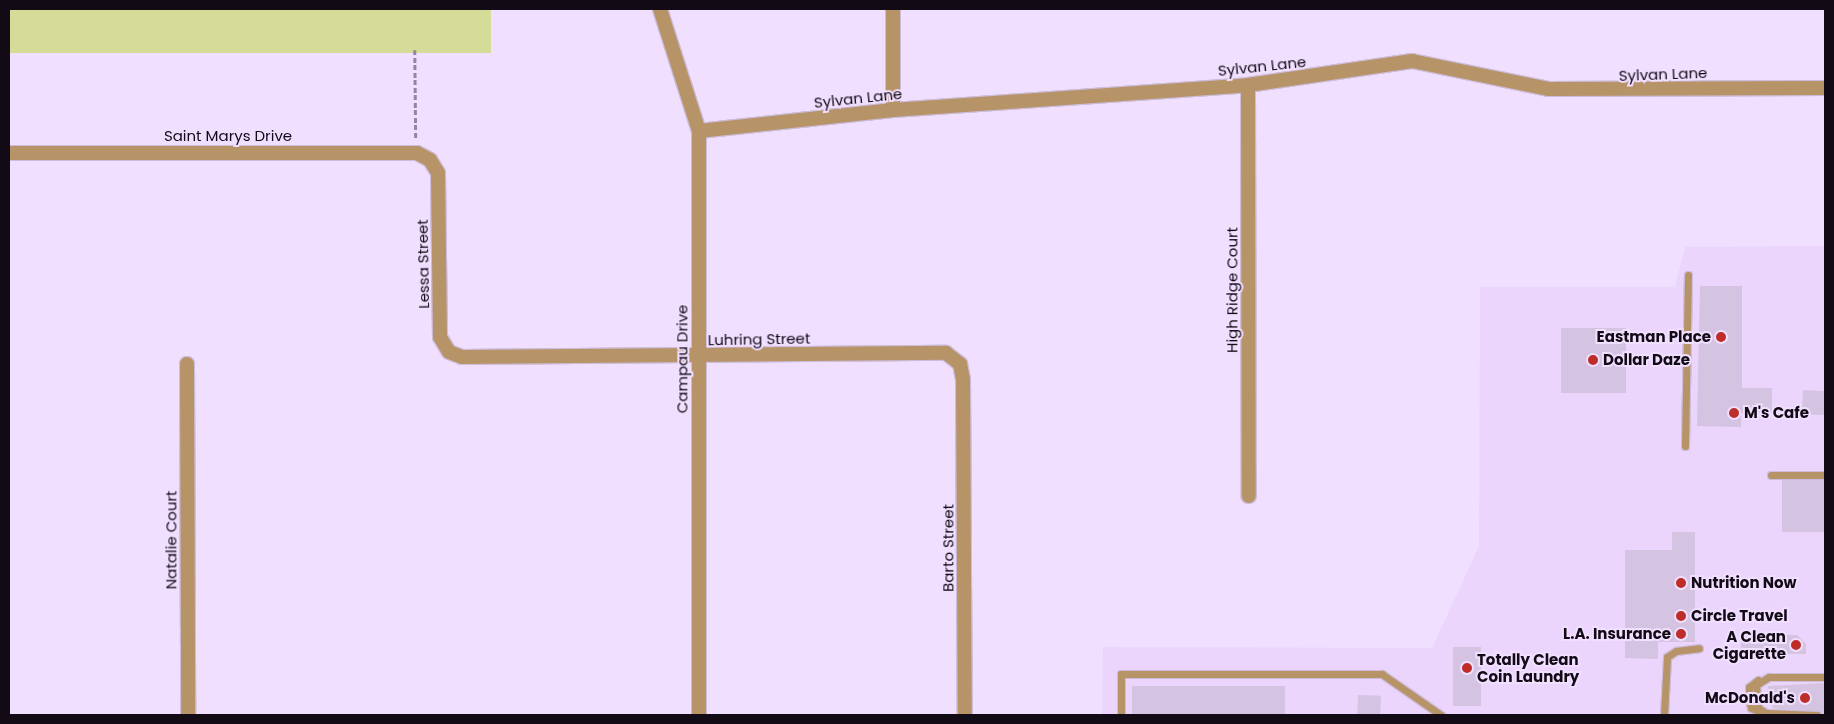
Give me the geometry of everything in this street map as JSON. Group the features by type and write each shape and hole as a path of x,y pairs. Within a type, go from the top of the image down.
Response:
{"street":[{"name":"Campau Drive","path":"660,9 699,131 699,715"},
{"path":"893,9 893,110"},
{"name":"Sylvan Lane","path":"699,131 893,110 1248,85 1412,61 1548,89 1825,88"},
{"name":"High Ridge Court","path":"1248,85 1249,496"},
{"name":"Saint Marys Drive","path":"9,153 417,153"},
{"name":"Lessa Street","path":"417,153 430,160 438,173 440,337 449,352"},
{"name":"Luhring Street","path":"449,352 462,356 946,353 960,364 963,380"},
{"name":"Natalie Court","path":"187,364 188,715"},
{"name":"Barto Street","path":"963,380 965,715"}],"lane":[{"path":"1685,446 1688,275"},
{"path":"1771,475 1825,474"},
{"path":"1664,715 1667,657 1676,651 1698,648"},
{"path":"1121,715 1121,674 1382,674 1441,715"},
{"path":"1818,715 1766,713 1756,701 1761,679 1825,677"}],"path":[{"path":"415,50 417,153"}],"shaded area":[{"path":"1825,246 1825,715 1102,715 1103,647 1432,648 1479,546 1480,287 1675,287 1685,247"}],"green space":[{"path":"9,9 491,9 491,53 9,53"}],"building":[{"name":"Eastman Place","path":"1700,286 1742,286 1742,388 1772,388 1772,414 1741,413 1741,427 1697,426"},
{"name":"Dollar Daze","path":"1561,328 1626,328 1626,393 1561,393"},
{"path":"1803,390 1825,391 1824,415 1802,414"},
{"path":"1782,480 1825,480 1825,532 1782,532"},
{"path":"1672,532 1695,532 1695,642 1658,642 1658,659 1625,658 1625,550 1672,550"},
{"path":"1741,635 1797,635 1806,644 1806,654 1741,654"},
{"name":"Totally Clean Coin Laundry","path":"1453,647 1481,647 1481,706 1453,706"},
{"path":"1825,683 1825,714 1772,708 1773,699 1767,699 1768,686"},
{"path":"1132,686 1285,686 1285,715 1132,715"},
{"path":"1358,695 1381,696 1380,715 1357,715"}],"place":[{"name":"Eastman Place","path":"1721,337"},
{"name":"Dollar Daze","path":"1593,360"},
{"name":"M's Cafe","path":"1734,413"},
{"name":"Nutrition Now","path":"1681,583"},
{"name":"Circle Travel","path":"1681,616"},
{"name":"L.A. Insurance","path":"1681,634"},
{"name":"A Clean Cigarette","path":"1796,645"},
{"name":"Totally Clean Coin Laundry","path":"1467,668"},
{"name":"McDonald's","path":"1805,698"}]}
